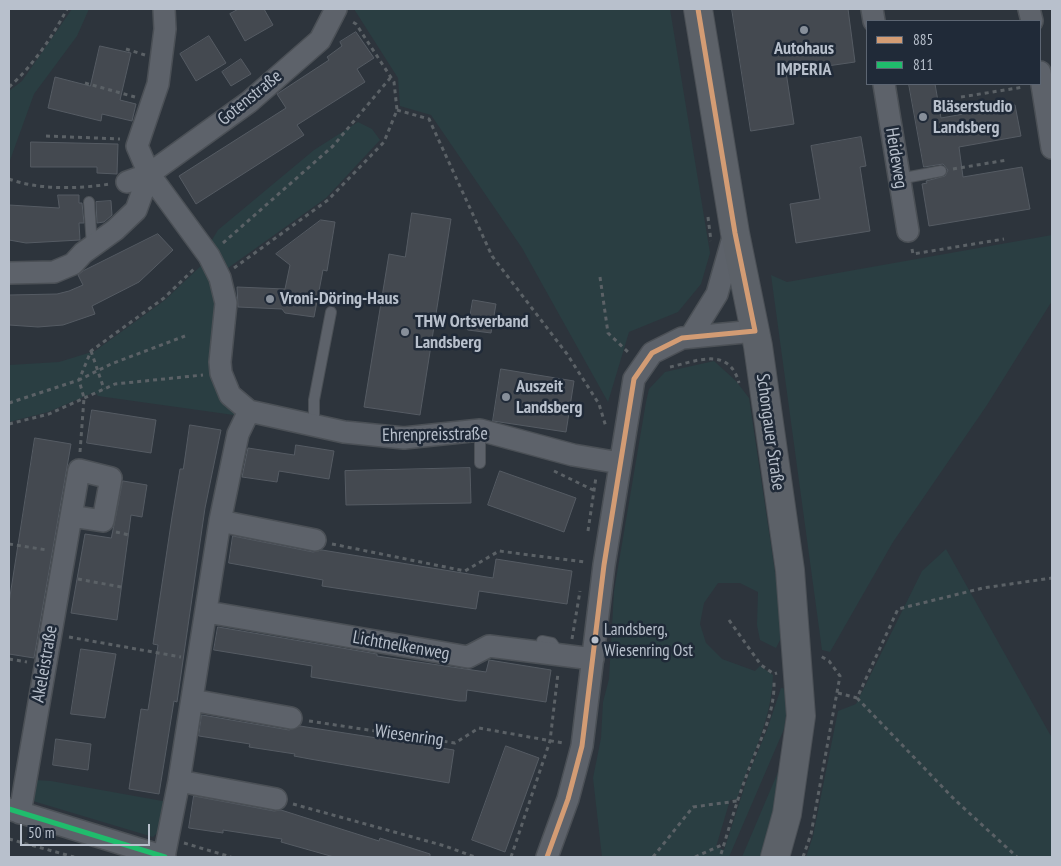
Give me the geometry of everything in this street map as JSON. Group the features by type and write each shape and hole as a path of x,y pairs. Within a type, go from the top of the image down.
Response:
{"main road":[{"name":"Schongauer Straße","path":"698,9 734,233 755,330 790,570 786,669 801,716 799,741 787,814 775,857"}],"street":[{"path":"164,9 165,29 158,84 137,146 149,174 208,256 220,278"},
{"name":"Gotenstraße","path":"127,182 149,174 249,102 320,40 336,10"},
{"path":"1041,78 1052,148"},
{"name":"Heideweg","path":"884,85 908,231"},
{"path":"9,273 54,272 73,264 92,246 115,230 136,210 149,174"},
{"path":"691,336 717,294 734,233"},
{"name":"Ehrenpreisstraße","path":"220,278 226,303 220,362 221,374 230,395 249,411 344,432 404,438 480,430 599,460 620,463"},
{"path":"547,857 568,799 582,746 604,565 634,379 641,365 652,353 691,336 755,330"},
{"path":"14,811 166,851 207,612 220,521 238,434 249,411"},
{"path":"71,516 103,521 110,478 79,470"},
{"name":"Akeleistraße","path":"14,811 51,634 79,470"},
{"path":"220,521 315,540"},
{"name":"Lichtnelkenweg","path":"207,612 468,657 489,646 593,659"},
{"path":"192,700 291,718"},
{"path":"179,781 276,799"}],"lane":[{"path":"899,179 941,171"},
{"path":"89,202 92,246"},
{"path":"314,426 314,400 331,312"},
{"path":"480,430 480,463"},
{"path":"542,641 552,642 561,655"}],"path":[{"path":"9,87 20,78 59,24 67,9"},
{"path":"220,278 328,200 384,142 396,110 394,82 356,24 336,10"},
{"path":"79,470 84,398 79,380 91,351 164,298 208,256 333,146 391,78"},
{"path":"85,83 151,101"},
{"path":"961,97 1012,85"},
{"path":"396,110 429,119 492,256 567,354 599,404 606,430 599,460"},
{"path":"46,136 139,140"},
{"path":"941,171 1006,160"},
{"path":"9,179 31,185 89,187 127,182"},
{"path":"908,231 913,254 1004,239"},
{"path":"600,277 608,333 641,365"},
{"path":"9,404 79,380 185,336"},
{"path":"91,351 104,389"},
{"path":"664,368 714,357 729,364 739,380 740,390"},
{"path":"9,424 49,414 115,384 157,378 221,374"},
{"path":"315,540 465,571 499,551 585,562"},
{"path":"9,544 64,553"},
{"path":"60,576 121,587"},
{"path":"857,698 869,668 898,609 983,588 1052,578"},
{"path":"721,854 738,801 766,730 774,694 786,669 761,664 729,620"},
{"path":"51,634 198,660"},
{"path":"511,857 550,741 561,655"},
{"path":"803,857 811,834 838,693 840,676 829,661"},
{"path":"838,693 857,698 954,799 1017,857"},
{"name":"Wiesenring","path":"291,718 455,742 479,728 582,746"},
{"path":"276,799 445,846 476,857"},
{"path":"653,857 693,807 738,801"},
{"path":"9,839 74,857"},
{"path":"695,857 724,844"},
{"path":"166,851 231,857"}],"green space":[{"path":"72,9 89,9 77,36 34,94 9,163 9,91 22,81"},
{"path":"354,9 670,9 710,253 701,284 678,312 629,332 608,402 522,248 431,115 400,106 398,78"},
{"path":"358,122 372,129 380,140 326,198 221,273 207,248 218,230 314,150"},
{"path":"1052,235 1052,301 987,405 893,542 830,652 822,650 771,275 787,282"},
{"path":"207,260 221,333 241,416 98,396 95,392 48,412 9,422 9,365 59,362 95,351 165,300"},
{"path":"714,361 736,381 749,398 784,632 776,648 760,640 757,625 758,592 740,583 718,583 704,603 700,624 706,643 722,659 755,671 760,666 773,675 772,692 765,723 737,799 730,800 716,847 724,850 750,770 767,730 781,688 790,689 784,729 729,857 602,857 593,778 601,738 603,702 609,679 614,591 646,402 649,389 665,372"},
{"path":"946,549 1052,738 1052,857 806,857 813,836 838,711 856,704 922,571"},
{"path":"789,746 767,857 742,857"},
{"path":"35,780 51,781 168,802 159,831 153,837 33,801"}],"building":[{"path":"239,9 264,9 273,25 245,41 230,14"},
{"path":"732,9 848,9 855,62 786,72 794,124 751,131"},
{"path":"356,32 374,58 357,69 365,82 297,125 304,135 196,204 179,176 286,108 277,94 329,60 327,57 342,46 340,42"},
{"path":"209,36 226,63 196,81 180,54"},
{"path":"100,46 131,53 120,100 136,104 132,121 102,114 101,121 48,108 55,77 90,86"},
{"path":"241,59 251,74 231,86 222,72"},
{"path":"909,85 935,85 941,118 1015,105 1021,136 959,147 963,177 1022,167 1030,209 929,226 922,184 927,183 926,181 945,176 948,170 943,164 924,167"},
{"path":"861,137 866,166 860,167 870,231 796,243 790,204 820,199 811,146"},
{"path":"31,142 118,144 117,174 97,173 97,167 31,167"},
{"path":"58,195 79,195 79,203 82,203 84,223 79,223 80,240 26,243 9,240 9,205 59,208"},
{"path":"111,201 112,215 104,222 97,223 96,202"},
{"name":"THW Ortsverband Landsberg","path":"412,213 451,219 420,415 364,407 389,254 405,257"},
{"path":"321,220 335,222 327,271 323,270 314,317 285,313 282,309 238,307 237,287 285,289 290,265 276,254"},
{"path":"158,234 173,250 139,282 92,306 95,314 63,325 38,327 9,325 9,295 57,294 69,291 83,285 78,275 83,271"},
{"path":"473,300 496,304 491,333 468,330"},
{"path":"501,369 574,381 566,432 493,421"},
{"path":"92,410 156,420 151,453 87,443"},
{"path":"190,425 221,430 205,508 177,702 174,701 159,794 129,789 141,709 148,710 158,645 153,644 180,469 183,469"},
{"path":"35,438 71,444 34,658 9,654 9,603"},
{"path":"296,445 334,451 329,479 279,471 277,482 242,477 248,448 294,455"},
{"path":"470,468 471,503 346,505 345,471"},
{"path":"500,471 576,498 564,532 488,505"},
{"path":"123,481 147,485 142,517 131,515 117,620 71,613 85,534 111,538"},
{"path":"233,536 313,552 322,550 493,578 496,559 572,571 567,604 479,591 476,609 322,586 323,580 229,563"},
{"path":"218,627 377,654 377,656 486,672 489,660 551,670 546,702 467,690 466,701 459,701 311,677 312,666 214,650"},
{"path":"81,649 116,654 105,718 71,714"},
{"path":"202,715 289,730 300,726 454,750 449,783 294,756 295,754 249,747 250,744 199,736"},
{"path":"56,739 91,744 88,770 53,765"},
{"path":"506,746 539,758 505,852 472,840"},
{"path":"194,796 274,811 281,810 379,841 380,838 430,854 430,857 334,857 281,842 282,839 223,830 223,833 189,828"}],"transit line":[{"name":"885","path":"547,857 568,799 582,746 604,565 634,379 652,353 682,338 755,331 735,233 698,9"},
{"name":"811","path":"9,809 165,857"}],"place":[{"name":"Autohaus IMPERIA","path":"804,30"},
{"name":"Bläserstudio Landsberg","path":"923,117"},
{"name":"Vroni-Döring-Haus","path":"270,299"},
{"name":"THW Ortsverband Landsberg","path":"405,332"},
{"name":"Auszeit Landsberg","path":"506,397"},
{"name":"Landsberg, Wiesenring Ost","path":"595,640"}]}
